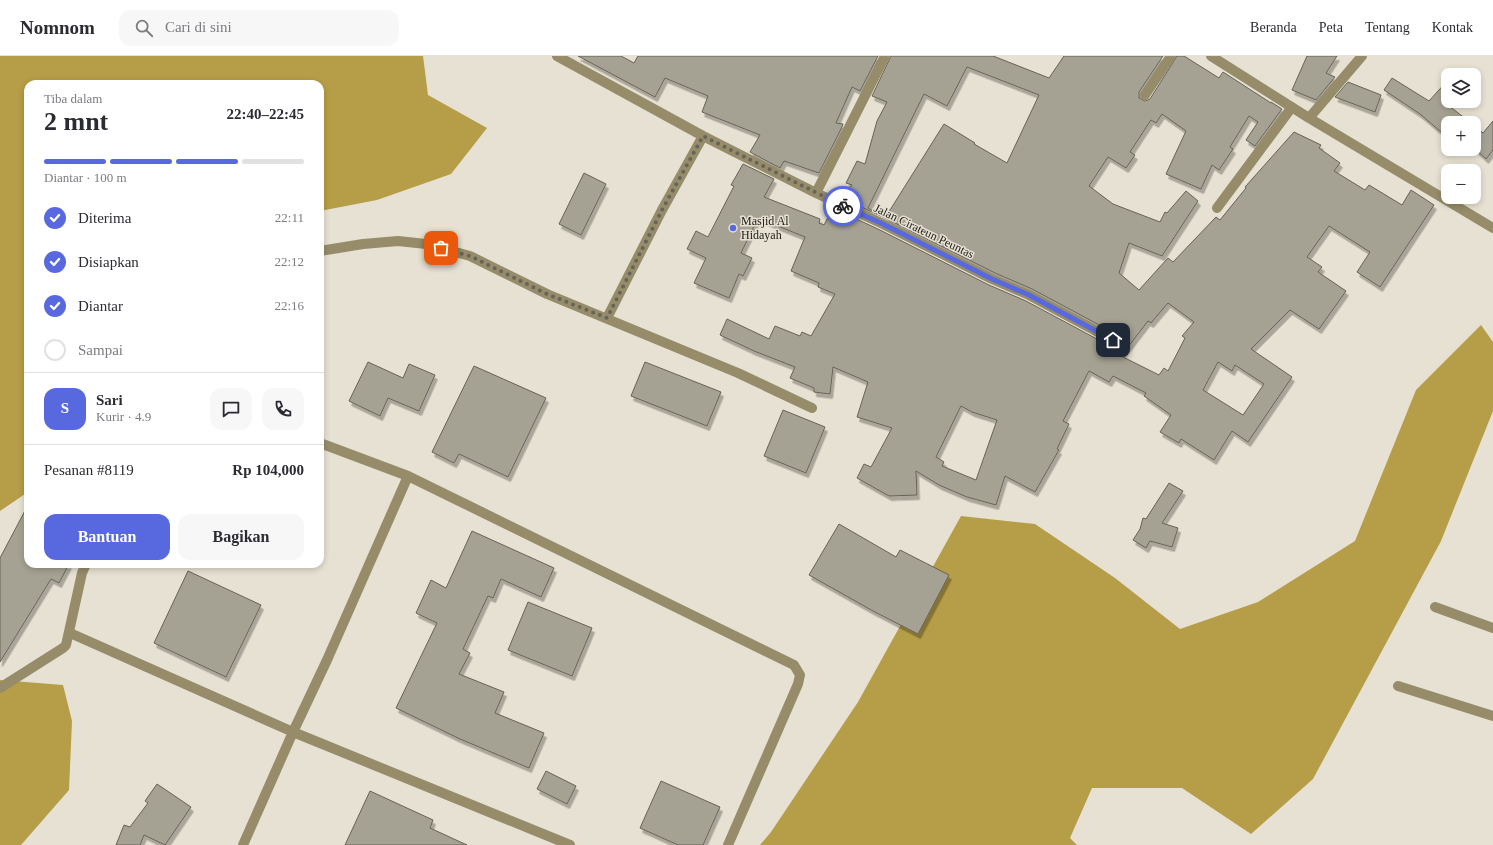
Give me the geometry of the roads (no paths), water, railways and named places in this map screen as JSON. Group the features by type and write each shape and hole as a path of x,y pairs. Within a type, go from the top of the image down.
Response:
{"street":[{"name":"Jalan Cirateun Peuntas","path":"557,56 703,136 816,194 883,224 992,279 1029,295 1113,340"},
{"path":"816,194 885,56"},
{"path":"1146,95 1171,56"},
{"path":"1211,56 1308,118 1493,228"},
{"path":"1308,118 1362,56"},
{"path":"1217,208 1292,107"},
{"path":"607,318 662,210 703,136"},
{"path":"324,250 363,244 398,241 426,244 470,256 547,294 738,373 812,408"},
{"path":"324,444 408,476 794,664 800,676 798,684 728,845"},
{"path":"243,845 408,476"},
{"path":"0,688 66,645 84,568"},
{"path":"1435,607 1493,628"},
{"path":"70,633 293,732 570,845"},
{"path":"1398,686 1493,716"}],"place":[{"name":"Masjid Al Hidayah","path":"733,228"}]}
